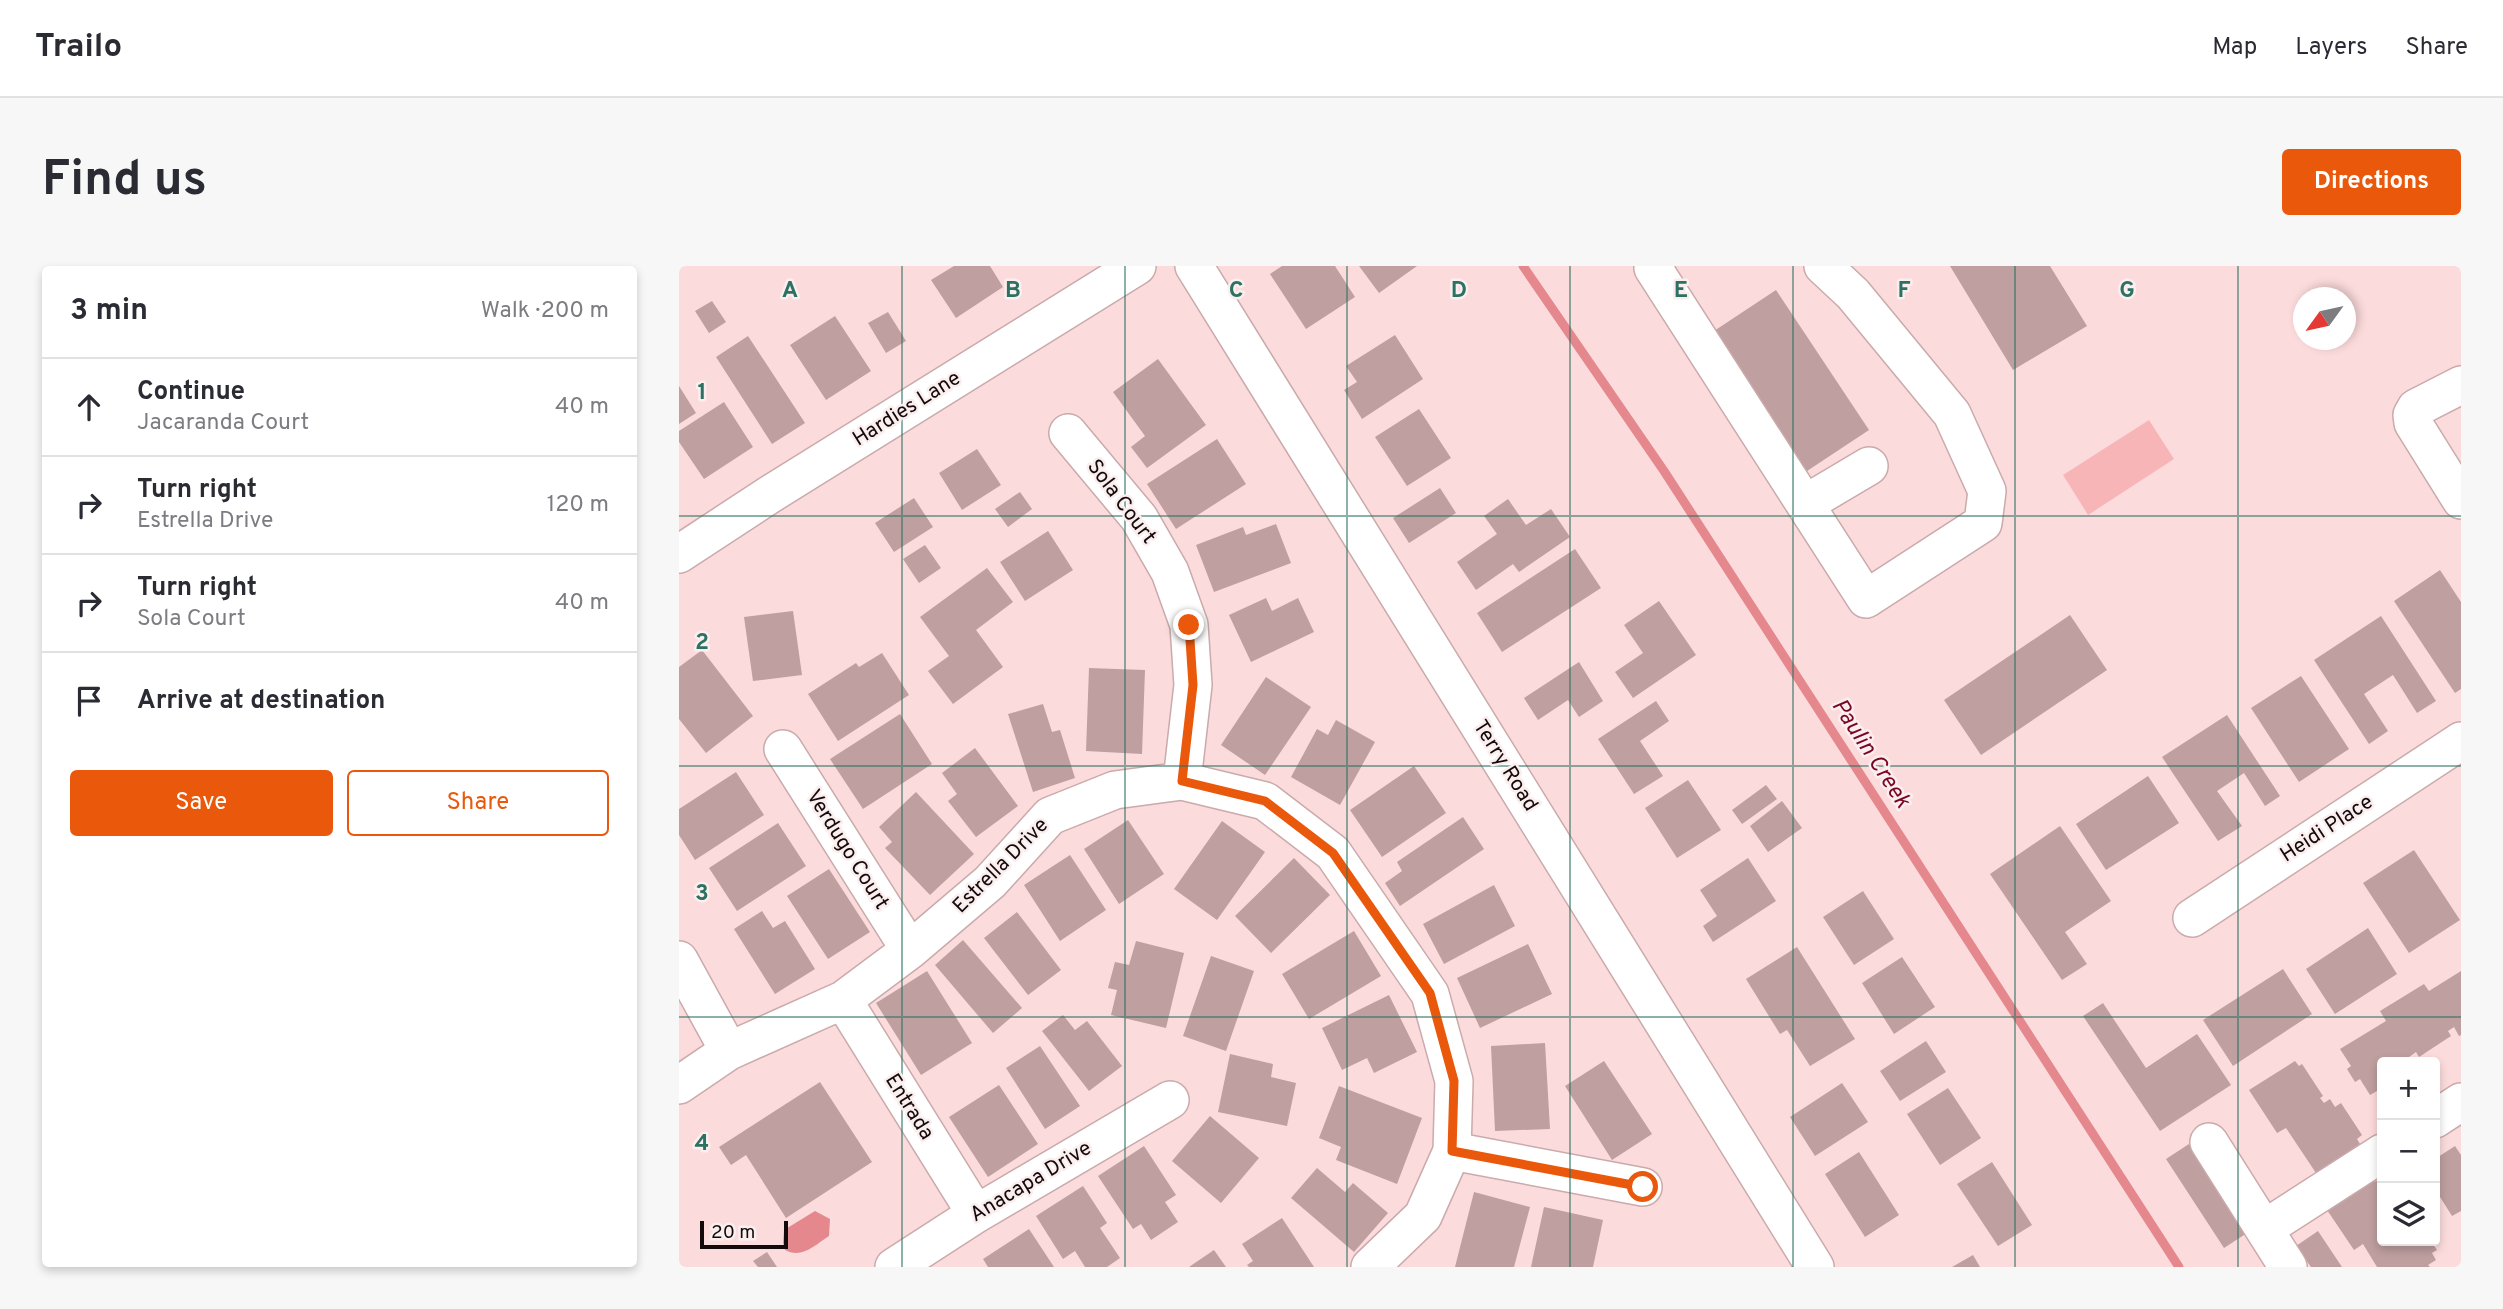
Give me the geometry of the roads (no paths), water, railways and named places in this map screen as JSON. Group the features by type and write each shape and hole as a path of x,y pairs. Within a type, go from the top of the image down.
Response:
{"street":[{"name":"Hardies Lane","path":"679,554 792,480 1137,266"},
{"name":"Terry Road","path":"1194,266 1815,1267"},
{"path":"1656,266 1653,268 1867,599 1983,523 1987,491 1951,414 1853,294 1823,266"},
{"path":"2461,385 2416,408 2412,415 2413,423 2461,500"},
{"name":"Sola Court","path":"1068,433 1139,518 1170,572 1189,625 1193,685 1182,781"},
{"path":"1805,504 1869,466"},
{"name":"Heidi Place","path":"2192,918 2461,741"},
{"name":"Verdugo Court","path":"783,749 910,950"},
{"name":"Estrella Drive","path":"679,1085 730,1051 843,1000 910,950 990,882 1050,816 1115,790 1182,781 1265,801 1333,853 1430,993 1454,1081 1452,1151 1423,1216 1370,1267"},
{"path":"679,960 730,1051"},
{"name":"Entrada","path":"843,1000 976,1214"},
{"name":"Anacapa Drive","path":"894,1267 976,1214 1170,1100"},
{"path":"2440,1116 2461,1102"},
{"path":"2209,1142 2288,1267"},
{"path":"1452,1151 1643,1187"},
{"path":"2264,1229 2377,1156"}],"waterway":[{"name":"Paulin Creek","path":"1523,266 1664,471 2179,1267"}]}
